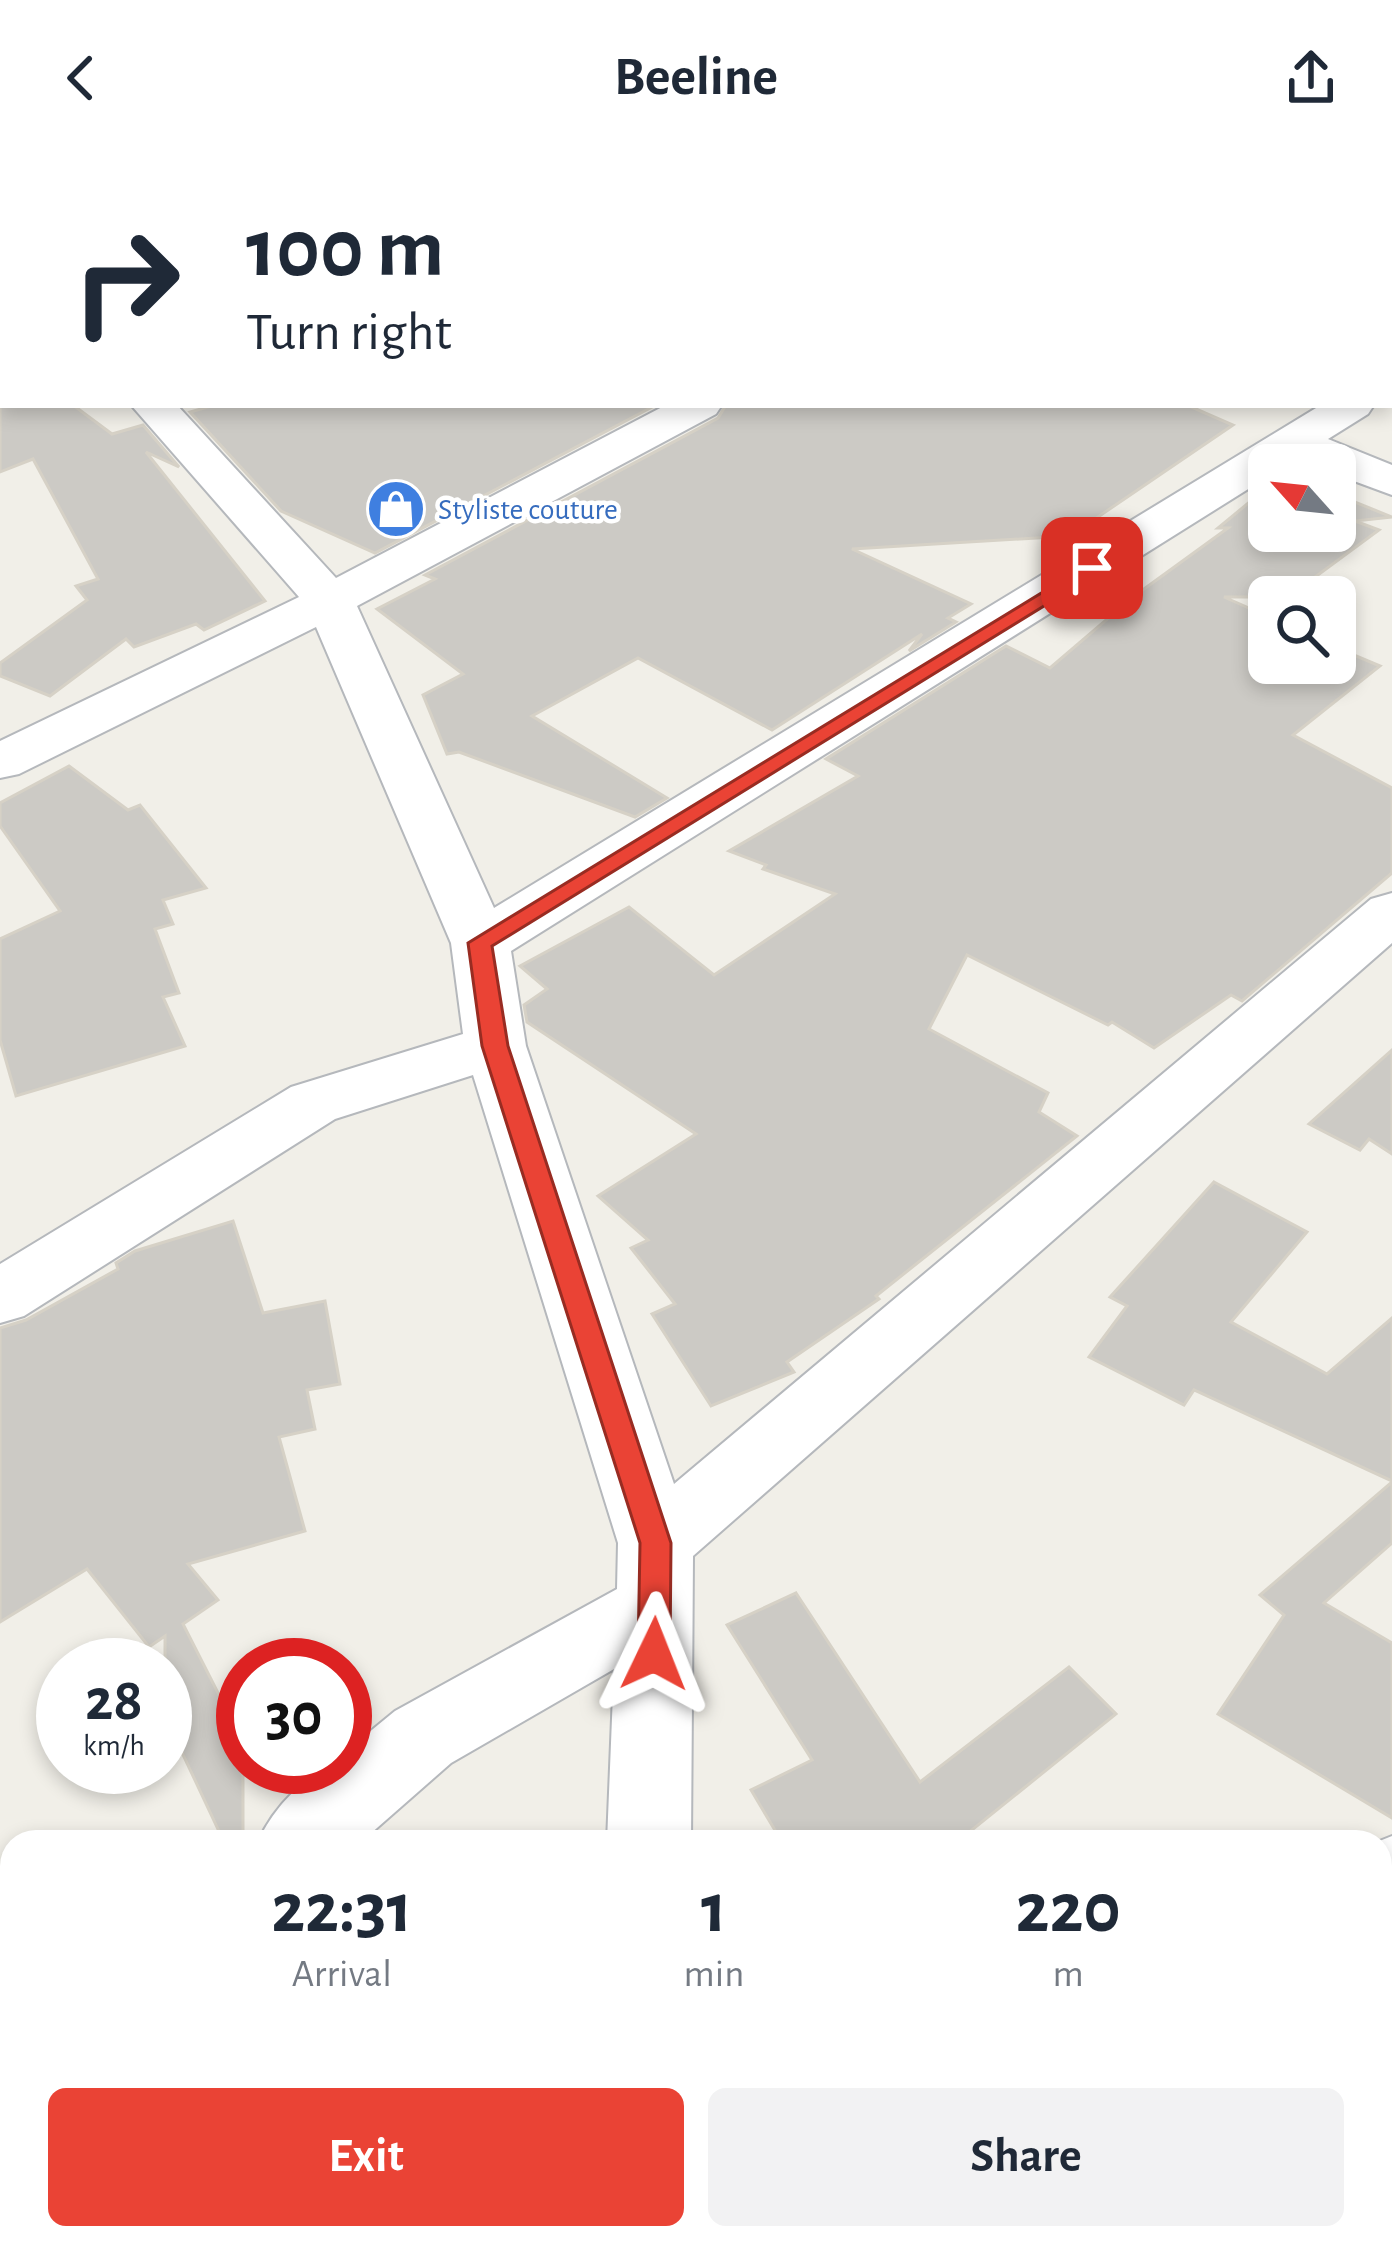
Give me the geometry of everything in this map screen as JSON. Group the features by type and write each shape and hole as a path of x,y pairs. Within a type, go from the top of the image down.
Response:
{"street":[{"path":"156,408 330,601 480,943 495,1046 656,1575 649,1830"},
{"path":"0,762 330,601 694,408"},
{"path":"480,943 1347,408"},
{"path":"1296,442 1392,481"},
{"path":"314,1830 423,1737 656,1575 1392,912"},
{"path":"0,1297 313,1103 495,1046"}],"building":[{"path":"0,408 77,408 112,434 143,425 179,467 146,452 265,601 204,630 196,624 134,647 126,639 50,696 0,676 0,663 87,600 76,586 98,579 33,459 0,472"},
{"path":"204,408 650,408 375,553 281,511 190,412"},
{"path":"724,408 1194,408 1233,425 1070,536 852,549 971,604 948,618 956,622 909,651 922,634 772,730 638,658 532,716 667,798 635,817 459,752 447,754 423,695 463,674 377,609 435,579 425,575 718,418"},
{"path":"1356,502 1392,517 1356,521"},
{"path":"1248,503 1248,552 1349,552 1317,576 1248,576 1248,597 1224,597 1248,608 1248,684 1356,684 1356,656 1380,666 1293,735 1392,788 1392,873 1242,1001 1231,995 1154,1048 1112,1022 1108,1025 967,955 929,1029 1048,1093 1039,1112 1077,1136 876,1296 879,1299 787,1362 794,1372 711,1406 652,1314 675,1304 631,1248 648,1240 598,1196 696,1134 527,1022 524,1005 547,989 520,966 629,907 714,975 835,894 763,869 766,865 729,851 858,776 826,759 1006,646 1050,668 1133,597 1228,528 1218,528"},
{"path":"1356,521 1379,530 1356,547"},
{"path":"69,766 128,810 140,805 206,888 163,900 173,924 155,929 179,993 163,997 185,1046 16,1096 0,1040 0,939 60,911 0,826 0,803"},
{"path":"1392,1050 1392,1154 1369,1139 1360,1150 1309,1124"},
{"path":"1214,1182 1307,1232 1231,1322 1327,1374 1392,1318 1392,1481 1194,1390 1184,1405 1089,1357 1127,1306 1110,1297"},
{"path":"233,1221 263,1313 325,1301 340,1384 307,1390 315,1429 279,1437 305,1531 188,1564 218,1600 183,1624 190,1638 142,1638 87,1569 0,1622 0,1328 26,1320 118,1269 116,1263 135,1251"},
{"path":"1392,1482 1392,1543 1324,1603 1392,1643 1392,1818 1218,1714 1284,1615 1260,1595"},
{"path":"796,1593 920,1782 1069,1667 1116,1714 972,1830 775,1830 751,1790 812,1760 727,1625"},
{"path":"192,1642 216,1689 216,1794 243,1794 243,1830 218,1830 192,1774"}],"place":[{"name":"Styliste couture","path":"396,509"}],"route":[{"path":"654,1654 656,1543 495,1046 480,943 1092,568"}]}
